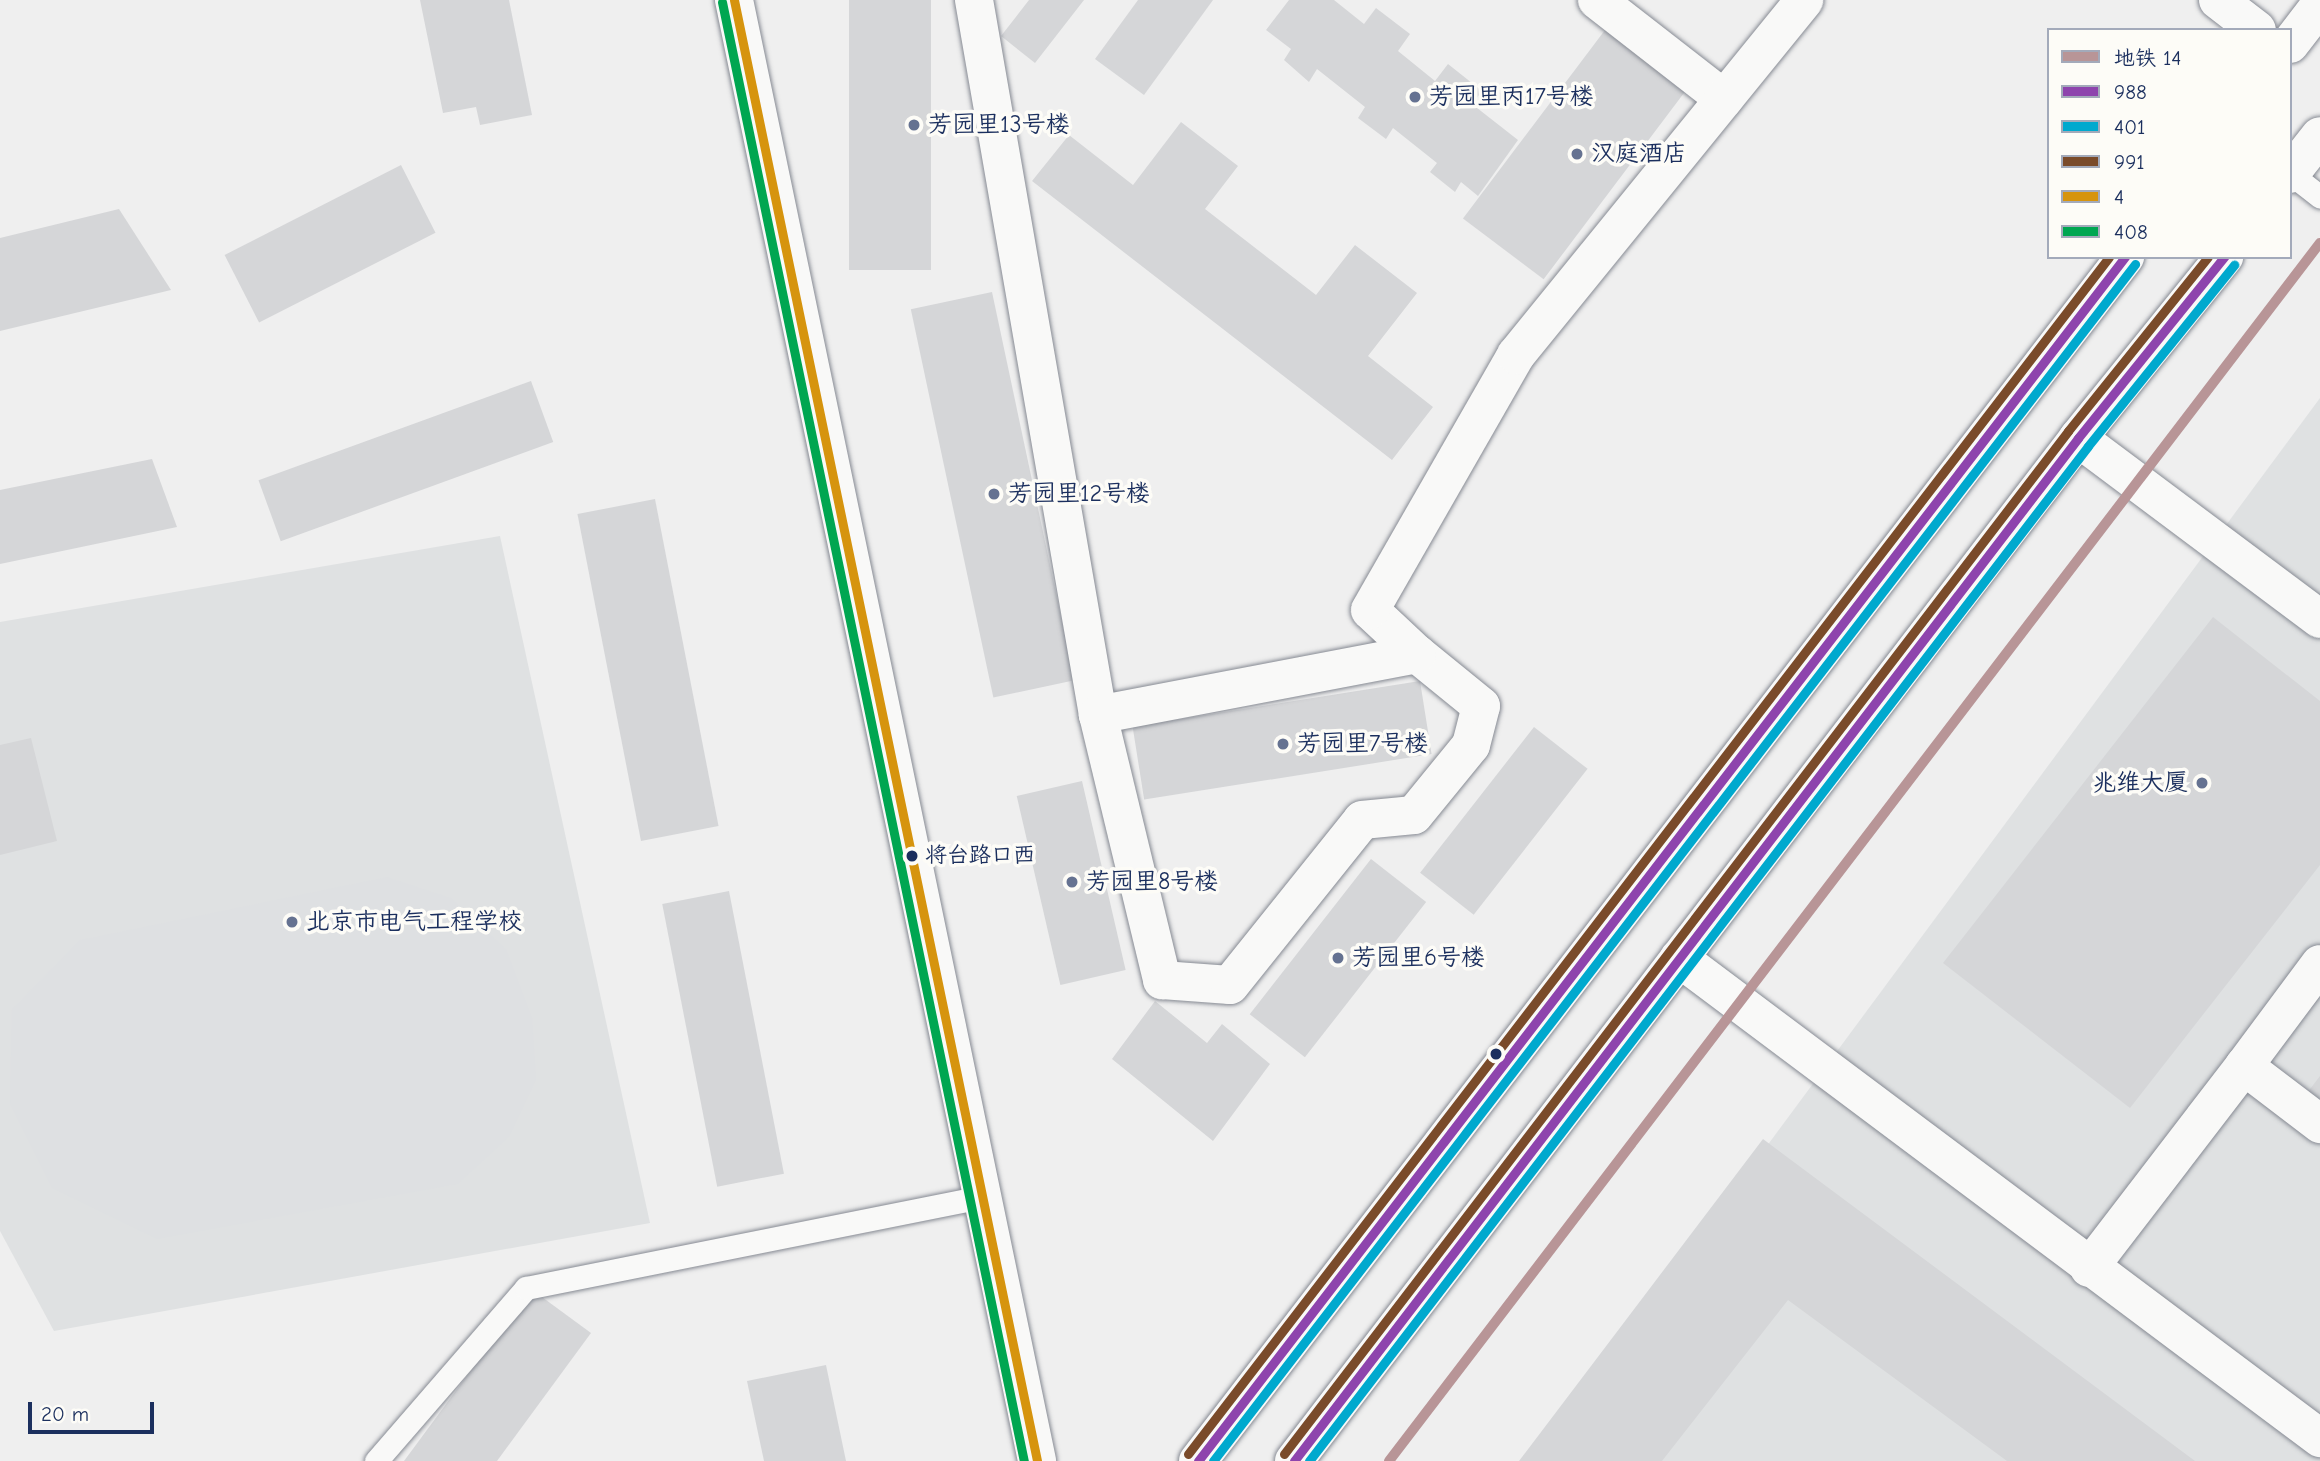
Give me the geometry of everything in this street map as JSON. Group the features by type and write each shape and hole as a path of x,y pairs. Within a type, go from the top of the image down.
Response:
{"main road":[{"path":"734,0 1037,1461"},
{"path":"974,0 1098,715 1162,980 1230,985 1362,820 1414,816 1471,746 1481,706 1417,654 1370,610 1516,355 1804,0"},
{"path":"1597,0 1724,99"},
{"path":"2218,0 2254,28"},
{"path":"2292,41 2320,5"},
{"path":"2292,171 2320,136"},
{"path":"1198,1461 2123,259"},
{"path":"1294,1461 2078,438 2222,259"},
{"path":"2078,438 2320,619"},
{"path":"1098,715 1417,654"},
{"path":"1679,958 2089,1268 2320,1438"},
{"path":"2089,1268 2320,964"},
{"path":"2244,1066 2320,1124"}],"lane":[{"path":"2292,176 2320,197"},
{"path":"376,1461 526,1288 982,1197"}],"shaded area":[{"path":"2320,398 2320,1461 1534,1461"},
{"name":"北京市电气工程学校","path":"500,536 650,1223 54,1331 0,1231 0,622"},
{"path":"387,877 451,898 506,949 532,1018 536,1080 509,1137 458,1184 157,1239 52,1188 10,1104 12,1009 80,940"}],"building":[{"path":"420,0 509,0 532,115 480,125 476,107 443,113"},
{"name":"芳园里13号楼","path":"849,0 931,0 931,270 849,270"},
{"path":"1029,0 1084,0 1035,63 1001,36"},
{"path":"1138,0 1213,0 1144,95 1095,59"},
{"name":"芳园里丙17号楼","path":"1289,0 1334,0 1364,24 1376,8 1410,34 1398,51 1435,81 1448,64 1482,91 1472,104 1518,140 1478,196 1461,182 1455,192 1430,172 1437,163 1393,128 1386,139 1358,118 1365,107 1317,69 1309,82 1284,60 1291,49 1266,30"},
{"name":"汉庭酒店","path":"1608,26 1689,87 1544,279 1463,218"},
{"path":"1181,122 1238,166 1205,209 1316,295 1355,245 1417,293 1368,356 1433,407 1392,460 1032,181 1069,135 1133,185"},
{"path":"401,165 436,233 259,323 225,255"},
{"path":"119,209 171,290 0,331 0,238"},
{"name":"芳园里12号楼","path":"992,292 1075,680 993,698 911,309"},
{"path":"531,381 553,442 281,541 258,480"},
{"path":"152,459 177,527 0,564 0,490"},
{"path":"655,499 719,826 641,841 577,514"},
{"name":"兆维大厦","path":"2213,617 2320,701 2320,865 2130,1108 1943,963"},
{"name":"芳园里7号楼","path":"1420,681 1432,754 1144,800 1133,727"},
{"path":"1534,727 1588,769 1474,915 1420,873"},
{"path":"31,738 57,841 0,855 0,745"},
{"name":"芳园里8号楼","path":"1082,781 1126,970 1060,985 1017,796"},
{"name":"芳园里6号楼","path":"1371,859 1426,902 1305,1057 1250,1014"},
{"path":"729,891 784,1174 717,1187 662,904"},
{"path":"1155,1001 1207,1043 1222,1024 1270,1064 1213,1141 1112,1059"},
{"path":"2320,1076 2320,1102 2307,1093"},
{"path":"1763,1139 2195,1461 2007,1461 1788,1300 1662,1461 1519,1461"},
{"path":"531,1289 591,1333 497,1461 404,1461"},
{"path":"826,1365 846,1461 764,1461 747,1381"}],"metro line":[{"name":"14","path":"1389,1461 2320,243"}],"transit line":[{"name":"4","path":"734,0 1037,1461"},
{"name":"408","path":"722,2 1024,1461"},
{"name":"991","path":"1188,1454 2107,259"},
{"name":"988","path":"1198,1461 2123,259"},
{"name":"991","path":"1284,1454 2068,431 2206,259"},
{"name":"988","path":"1294,1461 2078,438 2222,259"},
{"name":"401","path":"1213,1461 2135,264"},
{"name":"401","path":"1309,1461 2088,446 2234,265"}],"place":[{"name":"芳园里丙17号楼","path":"1415,97"},
{"name":"芳园里13号楼","path":"914,125"},
{"name":"汉庭酒店","path":"1577,154"},
{"name":"芳园里12号楼","path":"994,494"},
{"name":"芳园里7号楼","path":"1283,744"},
{"name":"兆维大厦","path":"2202,783"},
{"name":"将台路口西","path":"912,856"},
{"name":"芳园里8号楼","path":"1072,882"},
{"name":"北京市电气工程学校","path":"292,922"},
{"name":"芳园里6号楼","path":"1338,958"}]}
